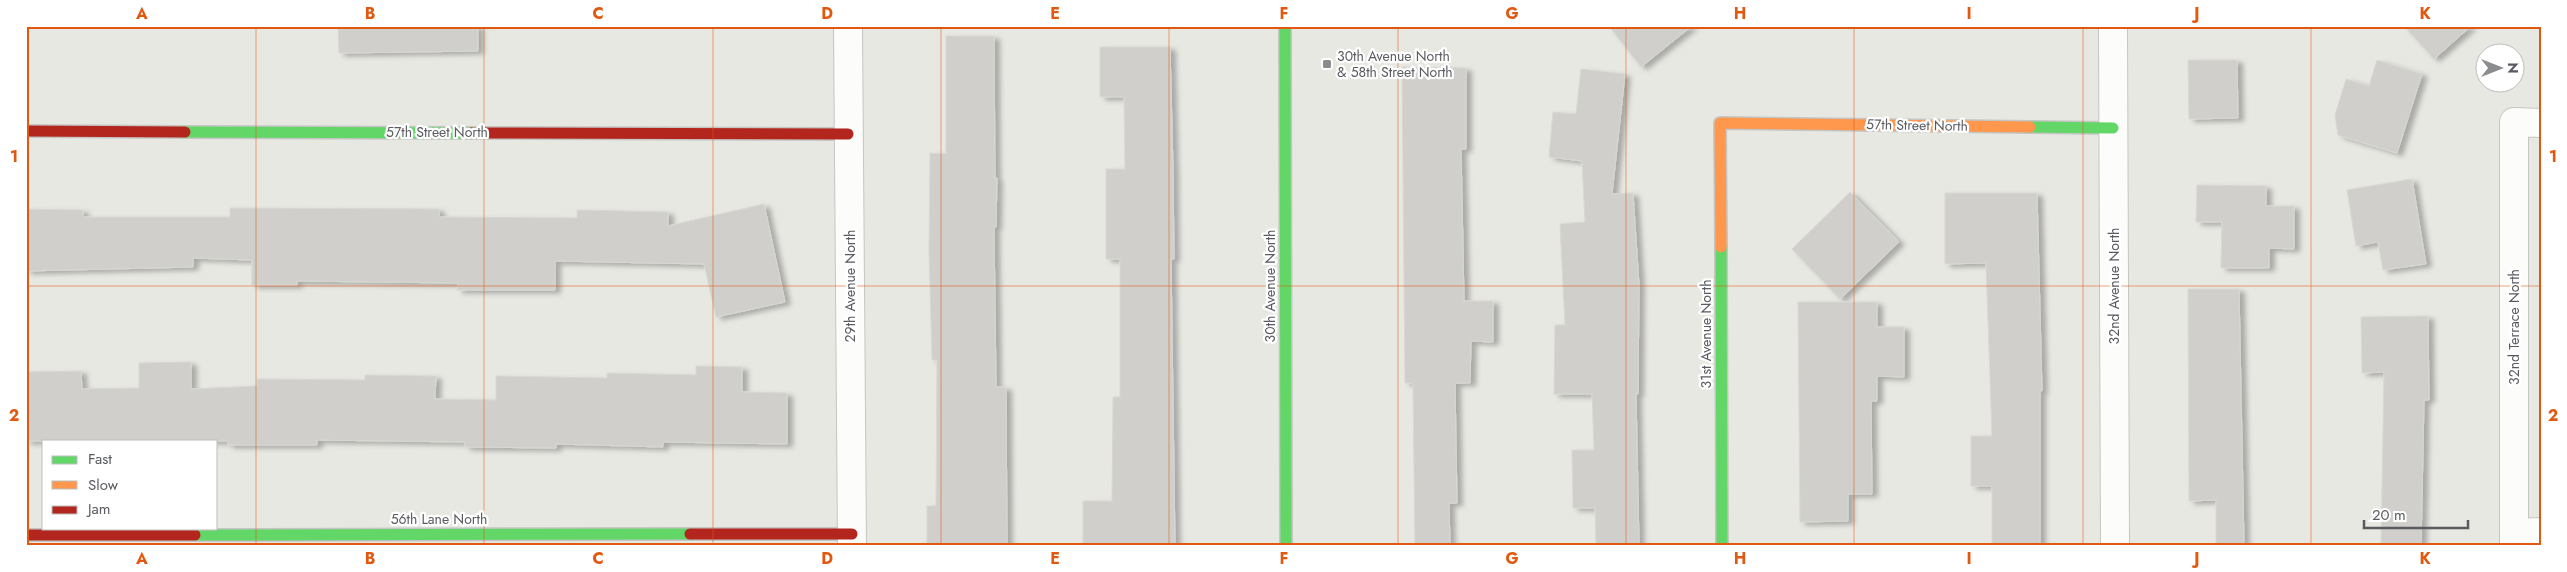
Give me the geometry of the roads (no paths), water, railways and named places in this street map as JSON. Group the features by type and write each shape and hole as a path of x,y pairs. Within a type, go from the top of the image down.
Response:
{"street":[{"name":"29th Avenue North","path":"848,26 852,540"},
{"name":"30th Avenue North","path":"1285,26 1286,546"},
{"name":"32nd Avenue North","path":"2113,26 2115,546"},
{"name":"32nd Terrace North","path":"2541,122 2514,122 2514,539 2541,532"},
{"name":"57th Street North","path":"1720,123 2113,128"},
{"name":"31st Avenue North","path":"1720,123 1722,546"},
{"name":"57th Street North","path":"26,131 848,134"},
{"name":"56th Lane North","path":"26,535 852,540"}],"place":[{"name":"30th Avenue North & 58th Street North","path":"1327,64"}]}
